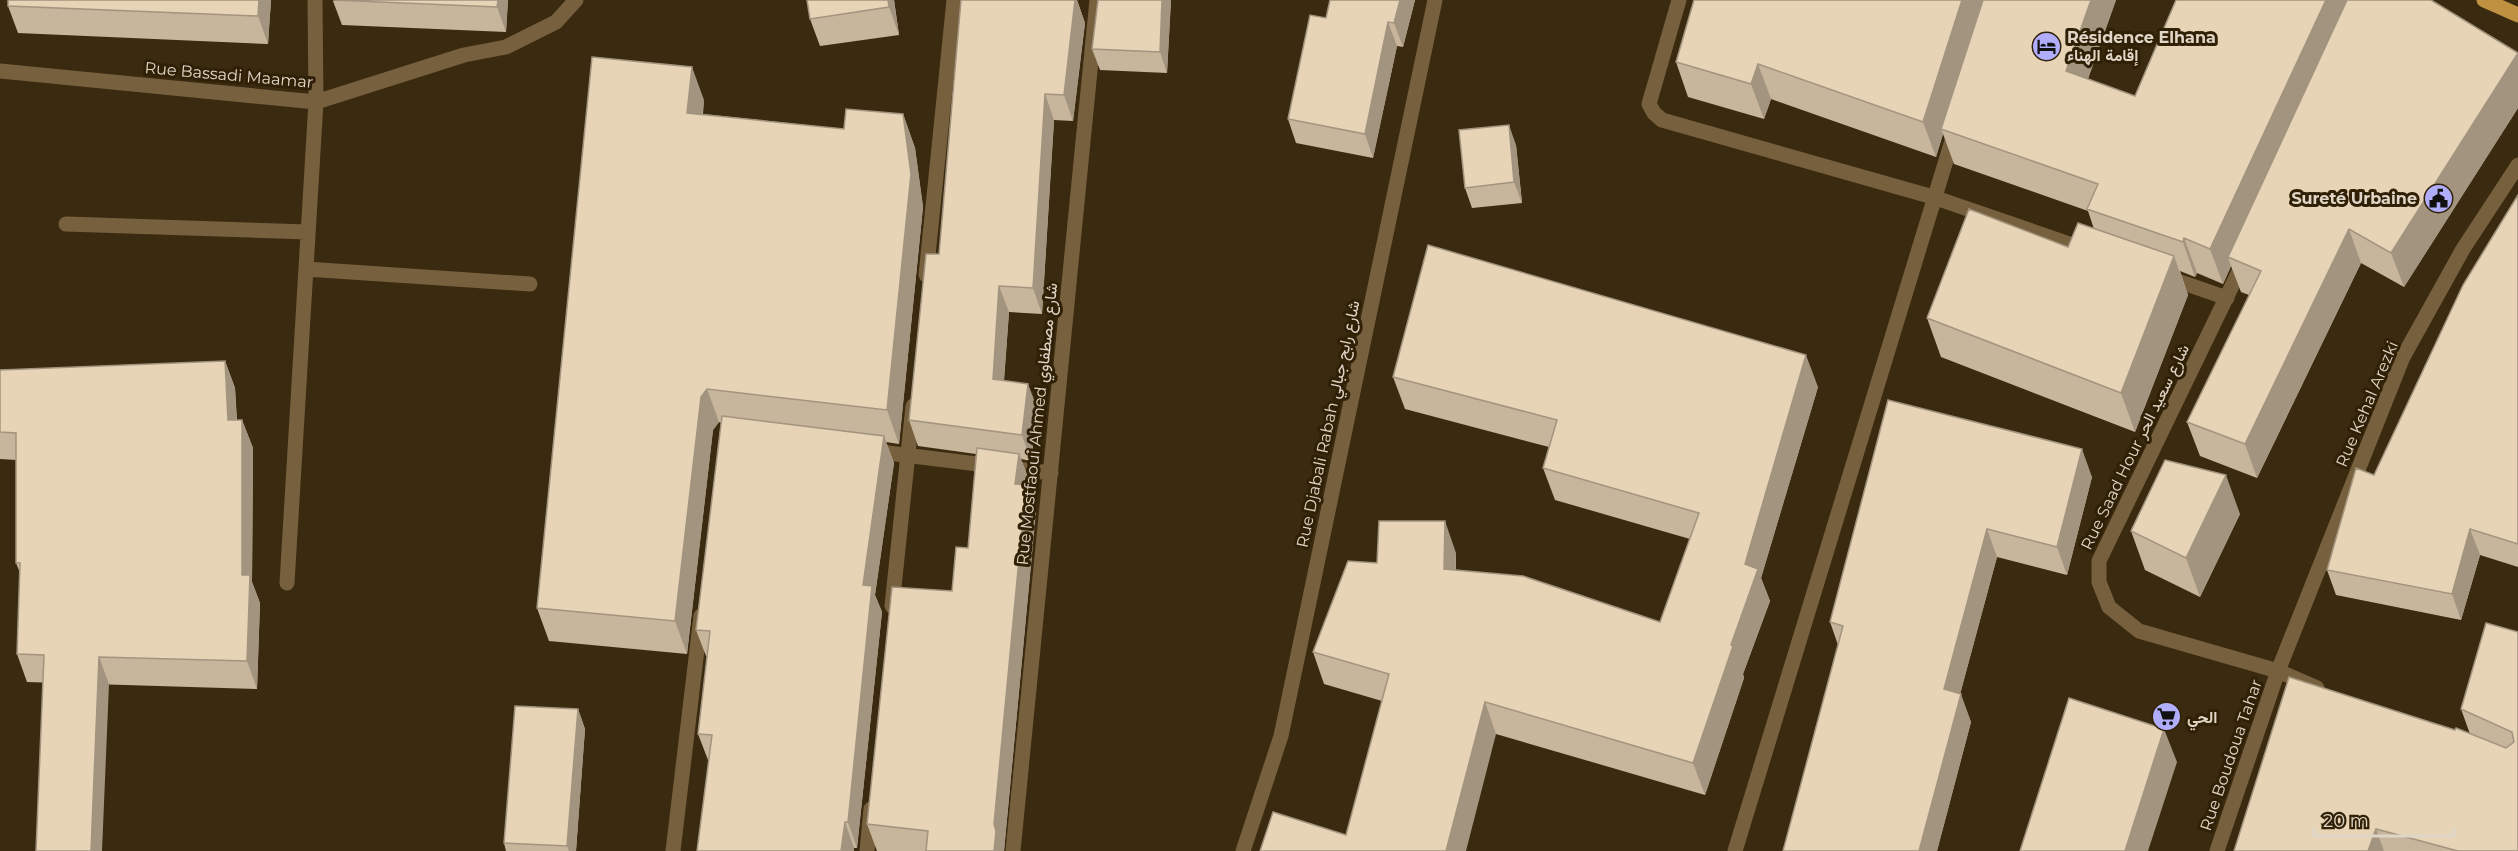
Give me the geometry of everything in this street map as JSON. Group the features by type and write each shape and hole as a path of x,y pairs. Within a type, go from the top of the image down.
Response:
{"main road":[{"path":"2484,0 2518,15"}],"street":[{"path":"287,583 316,102 315,0"},
{"name":"Rue Bassadi Maamar","path":"0,71 316,102 464,55 506,47 556,22 576,0"},
{"path":"925,292 954,0"},
{"name":"Rue Mostfaoui Ahmed شارع مصطفاوي","path":"1013,851 1097,0"},
{"name":"Rue Djabali Rabah شارع رابح جبالي","path":"1243,851 1281,736 1435,0"},
{"path":"1679,0 1649,104 1662,120 1934,197 2103,255"},
{"path":"1735,851 1958,121"},
{"name":"Rue Kehal Arezki","path":"2278,671 2403,357 2463,249 2518,165"},
{"path":"66,224 308,232"},
{"name":"Rue Saad Hour شارع سعيد الحر","path":"2252,244 2099,561 2099,582 2109,607 2139,631 2278,671 2332,694"},
{"path":"306,269 530,284"},
{"path":"2148,271 2227,298"},
{"path":"891,619 915,386"},
{"path":"862,450 1050,473"},
{"path":"673,851 702,606"},
{"name":"Rue Boudoua Tahar","path":"2217,851 2278,671"},
{"path":"867,851 873,793"}],"building":[{"path":"8,0 259,0 258,16 8,6"},
{"path":"333,0 498,0 497,7"},
{"path":"807,0 888,0 889,7 810,19"},
{"path":"961,0 1075,0 1064,95 1045,94 1033,288 999,286 993,379 1028,384 1022,435 909,420 926,254 939,254"},
{"path":"1098,0 1162,0 1160,52 1092,49"},
{"path":"1330,0 1400,0 1394,23 1388,22 1365,134 1288,119 1310,15 1326,18"},
{"path":"1694,0 1962,0 1923,122 1758,64 1751,84 1676,62"},
{"path":"1983,0 2091,0 2066,71 2135,96 2176,0 2326,0 2210,249 2184,238 2183,242 2087,209 2098,184 1941,129"},
{"path":"2347,0 2431,0 2518,53 2391,253 2349,229 2245,444 2187,422 2261,271 2228,257"},
{"path":"592,57 692,67 687,113 844,129 846,109 903,114 911,174 887,410 707,389 701,397 675,621 537,608"},
{"path":"1509,125 1514,182 1465,188 1459,130"},
{"path":"2518,195 2518,544 2470,529 2452,594 2327,570 2356,468 2374,475 2463,285"},
{"path":"1969,209 2068,247 2078,223 2174,256 2121,393 1927,318"},
{"path":"1428,245 1806,355 1745,564 1758,569 1693,763 1485,702 1446,851 1260,851 1273,812 1346,835 1389,674 1313,652 1348,561 1377,563 1379,521 1445,521 1444,569 1523,576 1660,622 1699,513 1543,468 1557,420 1393,377"},
{"path":"225,361 228,420 242,420 242,575 250,575 247,661 99,657 91,851 36,851 44,655 17,654 20,563 16,563 16,433 0,432 0,370"},
{"path":"1888,400 2082,449 2057,547 1987,529 1944,689 1961,694 1919,851 1783,851 1843,626 1830,622"},
{"path":"722,416 884,436 863,585 872,586 848,822 845,822 841,851 697,851 712,735 698,734 710,631 696,630"},
{"path":"977,448 1019,454 1015,484 1026,485 994,824 996,831 994,851 926,851 928,831 867,824 892,587 952,591 956,547 968,548"},
{"path":"2165,460 2226,475 2186,558 2131,531"},
{"path":"2486,623 2518,632 2518,851 2458,851 2376,829 2368,851 2234,851 2289,677 2455,730 2456,728 2506,748 2514,742 2512,732 2461,709"},
{"path":"2069,698 2164,729 2125,851 2020,851"},
{"path":"515,706 578,709 567,846 504,843"}],"place":[{"name":"Résidence Elhana إقامة الهناء","path":"2046,46"},
{"name":"Sureté Urbaine","path":"2438,198"},
{"name":"الحي","path":"2166,717"}]}
